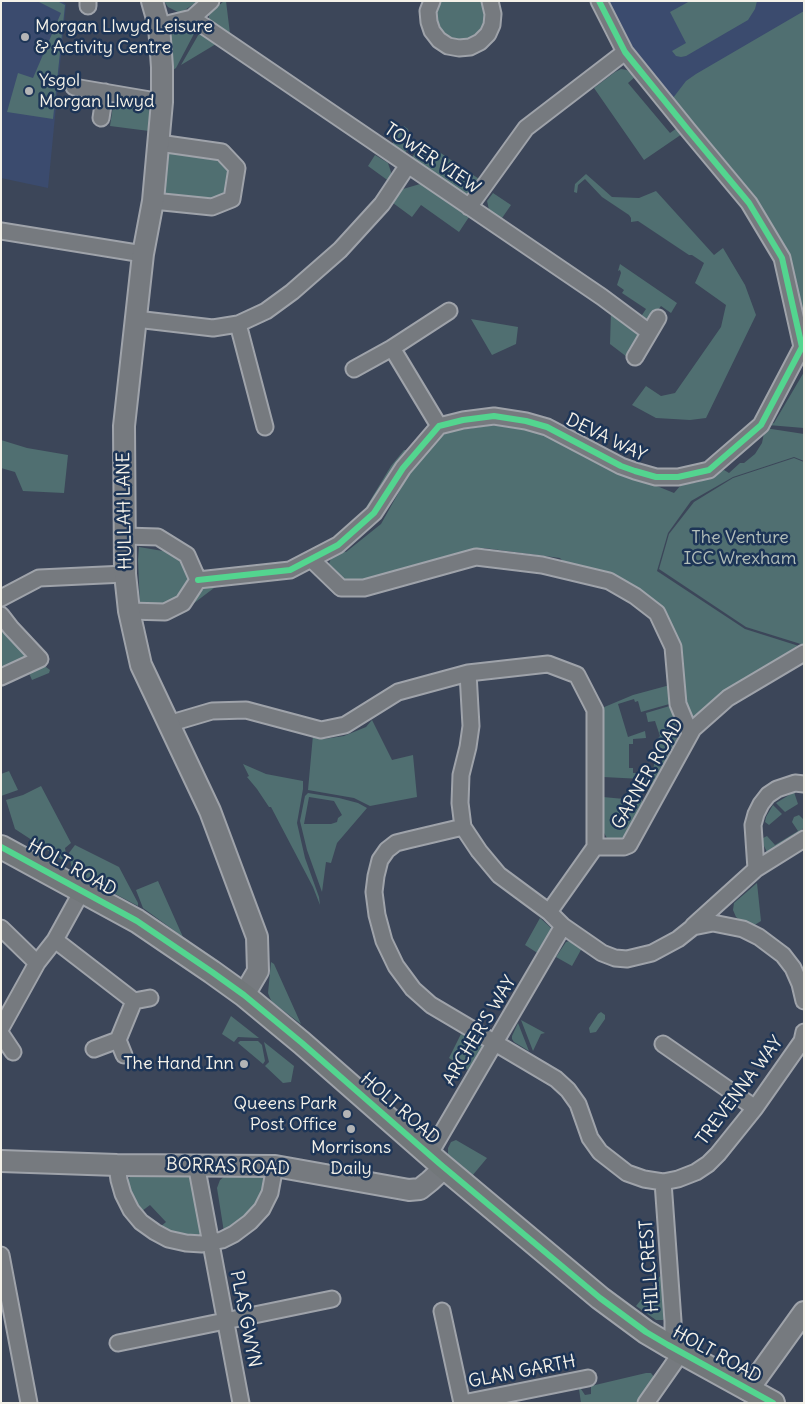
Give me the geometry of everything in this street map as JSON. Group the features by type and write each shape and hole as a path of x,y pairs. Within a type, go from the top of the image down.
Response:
{"main road":[{"name":"HOLT ROAD","path":"1,847 137,921 244,995 302,1043 436,1161 600,1298 646,1332 772,1403"}],"street":[{"name":"HULLAH LANE","path":"152,1 160,26 162,102 159,143 143,254 124,426 125,574 129,611 141,665 210,811 257,937 258,971 244,995"},
{"path":"160,26 192,18 211,1"},
{"path":"432,1 428,16 432,32 444,43 459,48 470,47 480,42 488,34 493,19 491,2"},
{"name":"DEVA WAY","path":"439,426 463,420 494,416 526,421 547,426 621,466 656,477 678,477 708,470 761,425 802,348 782,258 749,203 688,131 626,52 599,1"},
{"name":"TOWER VIEW","path":"192,18 602,297 649,332"},
{"path":"469,207 526,128 626,52"},
{"path":"74,87 162,102"},
{"path":"101,118 105,92"},
{"path":"152,201 212,207 232,199 237,168 222,152 159,143"},
{"path":"136,319 213,328 238,324 266,311 292,292 340,250 382,204 408,166"},
{"path":"1,231 143,254"},
{"path":"354,369 392,348 449,311"},
{"path":"635,357 658,318"},
{"path":"238,324 265,427"},
{"path":"198,580 290,570 338,545 374,513 403,468 439,426 392,348"},
{"path":"125,536 158,537 187,555 198,580"},
{"path":"311,559 341,588 364,588 476,557 542,565 609,581 635,596 657,613 673,647 678,704 690,733"},
{"path":"1,598 39,578 125,574"},
{"path":"129,611 164,612 184,603 198,580"},
{"path":"1,614 11,628 40,659 1,676"},
{"name":"GARNER ROAD","path":"595,847 624,847 629,845 693,729 728,698 804,653"},
{"path":"168,724 212,711 246,710 321,730 345,725 398,692 468,673 548,664 578,675 595,710 595,847 549,912"},
{"path":"468,673 471,726 461,775 460,802 463,826 478,851 499,875 549,912 563,926 602,953 615,958 627,959 640,957 663,948 693,927 756,869 804,839"},
{"path":"756,869 753,825 761,804 768,795 778,789 795,783 804,784"},
{"name":"TREVENNA WAY","path":"463,826 396,844 387,850 380,860 374,892 377,915 388,949 396,966 413,989 431,1005 556,1079 568,1090 578,1104 590,1138 600,1152 628,1173 644,1179 662,1182 678,1179 696,1172 708,1164 755,1108 803,1037"},
{"path":"1,1028 37,963 54,940 82,891"},
{"path":"693,927 713,923 728,925 759,937 784,955 800,984 804,1001"},
{"name":"ARCHER'S WAY","path":"436,1161 495,1042 563,926"},
{"path":"1,928 37,963"},
{"path":"54,940 134,1001 150,998"},
{"path":"124,1055 118,1040 134,1001"},
{"path":"1,1034 13,1052"},
{"path":"94,1049 118,1040"},
{"path":"663,1044 755,1108"},
{"name":"BORRAS ROAD","path":"1,1161 117,1165 275,1166 409,1190 420,1189 430,1181 436,1161"},
{"name":"PLAS GWYN","path":"196,1164 241,1403"},
{"path":"117,1165 123,1194 131,1210 141,1222 155,1232 186,1243 211,1243 234,1234 250,1222 262,1209 270,1193 275,1166"},
{"name":"HILLCREST","path":"662,1182 674,1349"},
{"path":"1,1255 29,1403"},
{"path":"118,1344 332,1300"},
{"path":"442,1311 463,1403"},
{"path":"748,1390 804,1312"},
{"path":"652,1401 674,1349"},
{"name":"GLAN GARTH","path":"463,1403 588,1378"}],"shaded area":[{"name":"Ysgol Morgan Llwyd","path":"1,1 61,1 66,4 48,188 1,178"},
{"path":"608,1 804,1 804,247 790,254 755,196 628,43"}],"green space":[{"path":"37,1 57,1 65,5 53,119 7,112 18,73 33,78 61,13"},
{"path":"164,1 198,1 182,12 178,12 168,7"},
{"path":"226,1 231,42 209,22 209,14"},
{"path":"439,1 483,1 487,19 480,35 464,42 447,39 436,26 435,8"},
{"path":"690,1 757,1 755,9 748,20 686,56 676,56 672,51 686,43 670,12"},
{"path":"804,11 804,321 790,254 755,196 673,98 686,81 696,74"},
{"path":"183,27 196,30 176,68 170,72 168,46 171,36 176,30"},
{"path":"200,32 216,44 181,65"},
{"path":"621,69 627,70 635,77 628,83 670,133 677,128 682,134 644,160 594,88"},
{"path":"118,102 148,104 147,108 151,113 149,131 110,126 113,106"},
{"path":"404,126 408,129 411,144 403,156 390,147"},
{"path":"423,141 482,181 470,193 462,196 410,160 418,149 419,142"},
{"path":"170,150 181,155 214,160 218,156 231,169 228,173 228,194 210,199 178,195 173,199 165,197 162,193 167,153"},
{"path":"375,155 388,163 391,172 390,182 368,166"},
{"path":"586,174 612,197 639,198 656,191 714,255 723,248 745,285 756,315 706,418 690,420 656,418 632,405 646,386 661,396 675,393 721,327 726,305 695,283 704,263 638,221 631,222 629,215 602,197 585,179 578,185 577,193 574,192 575,184"},
{"path":"420,184 469,217 459,232 421,205 412,217 393,203 403,189"},
{"path":"493,193 511,205 500,221 490,214 487,201"},
{"path":"620,264 677,303 671,313 661,306 652,318 648,320 640,318 646,309 622,293 624,290 617,285 621,273 620,270 618,271"},
{"path":"611,312 638,333 637,343 627,357 610,344"},
{"path":"471,319 518,327 516,344 492,355"},
{"path":"804,372 804,428 768,425 774,423"},
{"path":"494,425 543,433 613,471 674,493 681,485 699,482 724,470 729,473 740,463 744,463 755,454 762,443 765,428 804,434 804,461 794,457 733,477 691,501 668,533 657,571 745,629 802,647 695,718 690,717 685,706 679,645 632,589 631,583 581,566 575,569 569,568 560,558 484,548 477,555 445,563 438,559 375,576 369,584 345,582 330,570 331,558 340,550 346,552 381,524 409,474 445,432"},
{"path":"1,440 27,448 68,455 64,493 23,491 15,472 1,468"},
{"path":"404,450 407,452 367,511 365,509 391,466"},
{"name":"The Venture ICC Wrexham","path":"794,458 804,462 804,645 746,627 659,569 669,534 694,502 733,478"},
{"path":"139,547 169,552 182,560 189,576 183,595 166,604 140,606"},
{"path":"219,584 219,586 176,615 192,603 200,589 205,585"},
{"path":"3,624 29,659 1,672 1,625"},
{"path":"42,664 50,670 49,673 32,680 28,671"},
{"path":"670,685 673,703 641,712 638,701 635,702 634,699 618,704 628,737 645,731 646,738 633,739 633,744 629,744 629,768 633,768 633,773 646,773 646,768 649,769 646,790 640,791 638,787 640,783 643,784 642,779 603,777 602,708 633,695"},
{"path":"673,705 677,738 671,753 655,753 655,742 660,736 655,721 648,722 646,713"},
{"path":"372,720 392,760 413,755 417,797 370,806 354,798 308,790 313,735 316,738 324,739 344,736 366,727"},
{"path":"655,755 670,755 650,792 648,791 652,782"},
{"path":"243,764 266,774 303,781 297,823 305,858 320,905 313,887 271,807 269,807 247,777 249,776"},
{"path":"9,771 18,790 1,796 1,774"},
{"path":"41,786 71,843 65,848 67,863 15,829 6,800 23,795"},
{"path":"794,792 798,804 785,812 776,803"},
{"path":"308,793 339,798 358,803 367,808 337,843 331,863 326,862 322,892 307,850 300,821 305,796","holes":["309,797 334,801 342,815 338,818 337,822 331,824 304,824"]},
{"path":"603,797 635,800 639,797 642,800 642,807 627,835 617,841 608,840 603,831"},
{"path":"773,805 782,814 769,825 765,822 766,817"},
{"path":"799,815 804,820 804,828 767,852 762,842 763,838 767,836 775,845 798,831 792,822 794,817"},
{"path":"75,845 119,867 138,906 72,871 69,853"},
{"path":"158,881 183,937 143,908 136,890"},
{"path":"757,883 761,921 753,926 736,917 733,910 734,903"},
{"path":"540,918 551,928 539,954 525,945"},
{"path":"573,940 582,948 572,966 556,957 566,942"},
{"path":"271,962 274,964 301,1024 272,1002 270,998 268,993"},
{"path":"601,1012 605,1015 605,1019 596,1032 590,1033 589,1028"},
{"path":"231,1016 259,1038 238,1037 234,1042 222,1034"},
{"path":"521,1020 545,1033 541,1034 533,1051"},
{"path":"518,1023 529,1051 512,1039"},
{"path":"461,1034 483,1047 483,1051 471,1072 449,1058"},
{"path":"240,1041 258,1041 262,1045 265,1061 263,1064 238,1043"},
{"path":"264,1042 294,1066 291,1082 283,1083 265,1066 269,1062"},
{"path":"456,1140 487,1158 472,1176 448,1154 451,1142"},
{"path":"131,1175 184,1175 189,1177 193,1182 206,1243 186,1242 160,1227 166,1222 150,1205 139,1211 132,1196 128,1180"},
{"path":"226,1175 271,1175 249,1221 224,1232 217,1188 220,1180"},
{"path":"665,1270 667,1316 663,1320 656,1320 636,1306"},
{"path":"651,1373 654,1377 642,1395 647,1401 646,1403 581,1403 579,1389 585,1395 591,1394 591,1386"}],"cycle path":[{"path":"198,580 290,570 338,545 374,513 403,468 439,426 463,420 494,416 526,421 547,427 621,466 656,477 678,477 709,470 761,425 802,347 782,258 749,203 625,52 599,1"},
{"path":"1,847 137,921 244,995 302,1043 440,1164 600,1298 646,1332 773,1403"}],"place":[{"name":"Morgan Llwyd Leisure & Activity Centre","path":"25,37"},
{"name":"Ysgol Morgan Llwyd","path":"29,91"},
{"name":"The Hand Inn","path":"244,1064"},
{"name":"Queens Park Post Office","path":"347,1114"},
{"name":"Morrisons Daily","path":"351,1129"}]}
